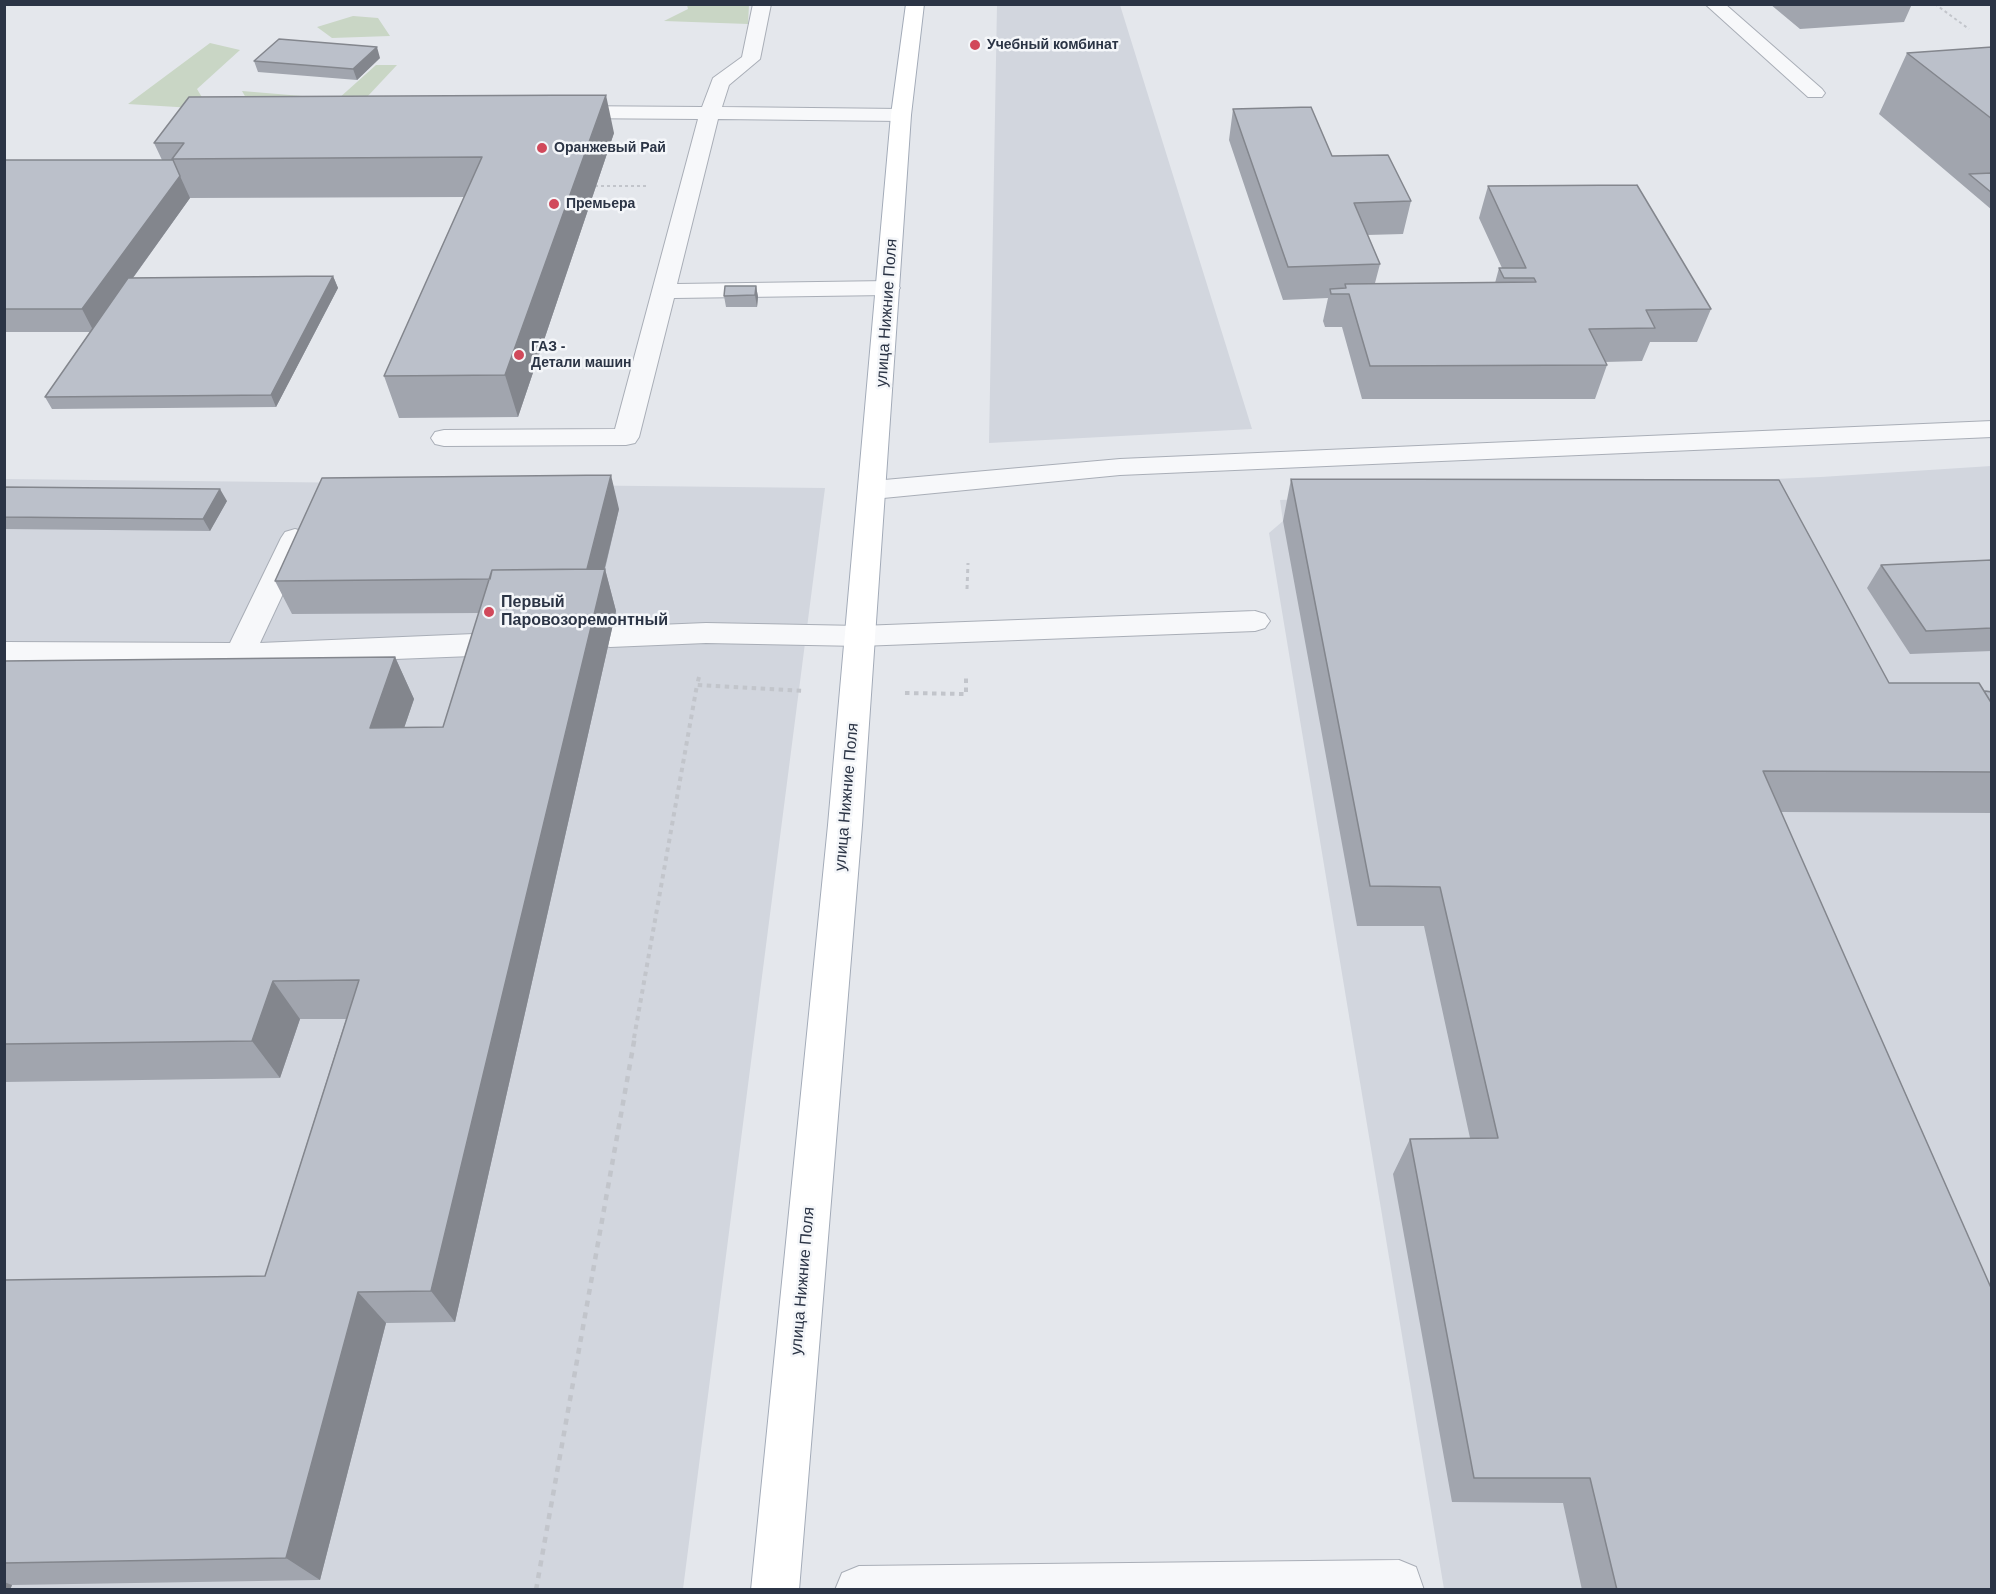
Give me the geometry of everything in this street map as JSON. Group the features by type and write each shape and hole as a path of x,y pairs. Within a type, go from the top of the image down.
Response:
{"main road":[{"name":"улица Нижние Поля","path":"775,1590 842,861 901,115 915,4"}],"lane":[{"path":"444,438 626,437 710,113 720,82 751,60 762,4"},
{"path":"1714,4 1815,93"},
{"path":"545,112 901,115"},
{"path":"662,291 888,288"},
{"path":"873,490 1120,466 1992,429"},
{"path":"240,654 295,537"},
{"path":"610,637 706,633 860,636 1255,621"},
{"path":"4,653 240,654 498,644"},
{"path":"859,1590 1399,1584 1400,1590"}],"path":[{"path":"1935,4 1969,29"},
{"path":"536,1590 698,685"}],"shaded area":[{"path":"997,5 1120,5 1252,429 989,443"},
{"path":"1991,466 1991,1589 1444,1589 1269,533 1283,521 1280,500 1821,477"},
{"path":"4,479 825,488 683,1589 5,1589"}],"green space":[{"path":"687,5 749,5 748,24 664,21 688,9"},
{"path":"353,16 378,18 390,36 332,38 317,27"},
{"path":"210,43 240,50 197,89 209,109 128,104"},
{"path":"376,65 397,65 367,97 322,107 250,105 242,91 338,99"}],"building":[{"path":"279,39 377,47 353,69 254,61"},
{"path":"1992,47 1992,119 1907,53"},
{"path":"606,95 505,375 384,376 482,157 172,159 184,143 154,143 189,97"},
{"path":"1311,107 1332,156 1388,155 1411,201 1354,203 1380,264 1288,267 1233,109"},
{"path":"4,160 173,160 180,176 82,309 4,309"},
{"path":"1992,173 1992,193 1969,174"},
{"path":"1637,185 1711,309 1646,310 1655,328 1589,329 1607,365 1370,366 1349,294 1331,294 1330,289 1346,288 1345,284 1536,282 1534,278 1504,278 1499,268 1526,268 1488,186"},
{"path":"333,276 271,395 45,397 128,278"},
{"path":"725,286 756,286 755,295 724,296"},
{"path":"611,475 587,569 492,570 490,579 275,581 322,478"},
{"path":"1291,479 1779,480 1889,683 1979,683 1992,704 1992,772 1763,771 1992,1290 1992,1590 1617,1590 1590,1478 1474,1478 1410,1139 1498,1138 1440,887 1370,886"},
{"path":"4,487 220,489 203,519 4,517"},
{"path":"1992,560 1992,628 1926,631 1881,565"},
{"path":"605,569 431,1291 358,1292 286,1558 4,1563 4,1280 265,1276 359,980 273,981 252,1041 4,1044 4,661 395,657 370,728 443,727 492,570"},
{"path":"1984,691 1992,692 1992,704"}],"place":[{"name":"Учебный комбинат","path":"975,45"},
{"name":"Оранжевый Рай","path":"542,148"},
{"name":"Премьера","path":"554,204"},
{"name":"ГАЗ - Детали машин","path":"519,355"},
{"name":"Первый Паровозоремонтный","path":"489,612"}]}
